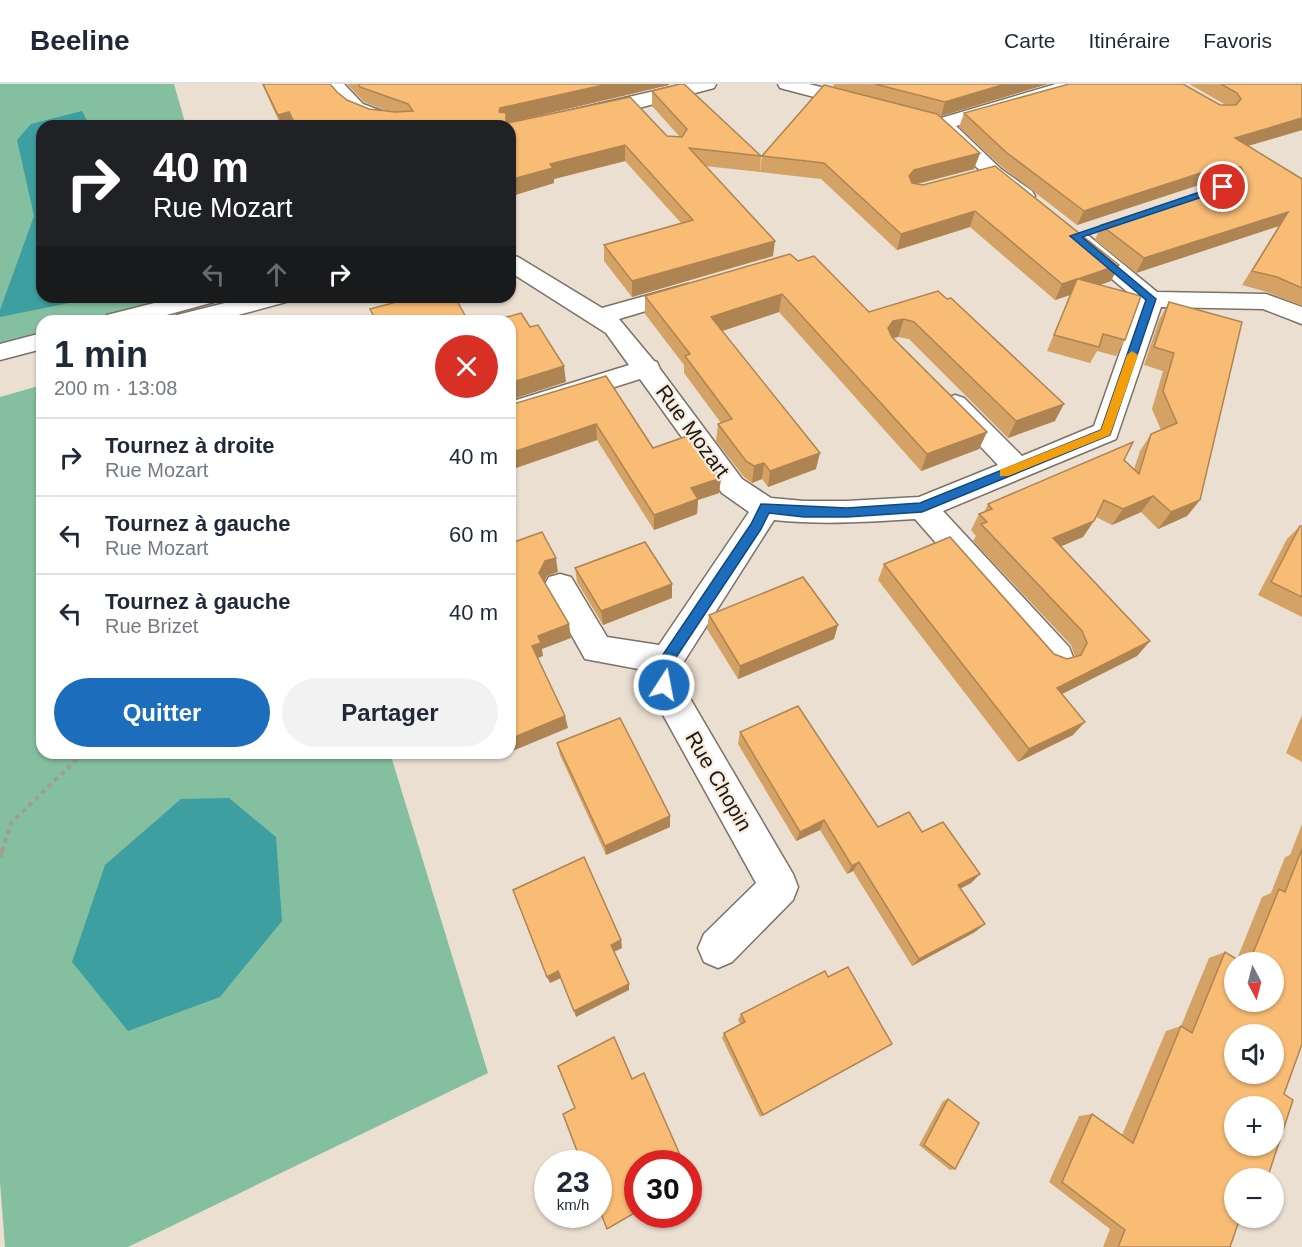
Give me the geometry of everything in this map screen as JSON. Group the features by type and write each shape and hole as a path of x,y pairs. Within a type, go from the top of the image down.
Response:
{"street":[{"path":"334,84 344,100 354,109 386,120"},
{"path":"516,129 635,103 706,84"},
{"path":"787,84 941,124 994,173 1039,208"},
{"path":"941,124 1059,91 1068,84"},
{"path":"635,103 651,120"},
{"path":"972,178 994,173"},
{"path":"1098,228 1071,232 1151,299 1266,302 1302,316"},
{"name":"Rue Mozart","path":"516,266 601,316 615,327 648,368 732,486 765,508 804,512 847,513 922,508 1016,467 1106,432 1151,299"},
{"path":"601,316 713,283"},
{"path":"138,315 184,303"},
{"path":"209,315 255,303"},
{"path":"0,352 36,343"},
{"path":"0,370 36,361"},
{"path":"516,409 648,368"},
{"path":"938,387 1016,467"},
{"path":"560,586 597,649 667,660 757,526 765,508"},
{"path":"922,508 1057,657"},
{"name":"Rue Chopin","path":"667,660 664,685 779,887 718,948"}],"path":[{"path":"0,857 12,823 77,759"}],"green space":[{"path":"0,84 174,84 184,120 36,120 36,303 177,303 126,315 36,315 36,336 0,345"},
{"path":"36,387 36,759 392,759 488,1073 128,1247 5,1247 0,1182 0,397"}],"water":[{"path":"82,111 87,120 47,120"},
{"path":"36,123 36,303 69,303 0,317 0,310 34,216 17,140 31,124"},
{"path":"229,798 276,837 282,921 220,997 128,1031 72,962 105,865 181,799"}],"building":[{"path":"263,84 330,84 347,100 369,109 395,112 413,111 408,104 360,87 358,84 608,84 500,108 499,112 506,113 506,120 293,120 289,112 278,115"},
{"path":"684,84 761,156 689,148 775,241 632,281 604,245 693,220 625,145 550,164 553,168 516,178 516,121 630,97 667,136 682,137 687,129 652,91"},
{"path":"875,84 1005,84 945,102"},
{"path":"1069,84 1183,84 1220,105 1236,105 1241,99 1237,93 1221,84 1302,84 1302,118 1235,138 1302,179 1302,288 1277,277 1252,271 1288,212 1144,258 1101,225 1240,180 1244,174 1241,167 1222,166 1084,211 1007,153 964,113"},
{"path":"824,85 937,114 980,153 914,170 909,176 912,183 923,185 995,166 1119,265 1078,279 1141,296 1125,340 1103,334 1099,347 1054,335 1077,279 1062,284 975,211 901,234 824,163 762,156"},
{"path":"790,254 798,261 814,256 869,312 938,291 947,299 951,298 1064,404 1016,421 914,322 904,319 893,321 888,328 892,337 987,432 927,454 782,294 711,317 820,453 770,471 764,463 754,466 746,461 718,424 732,419 685,356 690,354 645,296"},
{"path":"1169,302 1242,322 1200,500 1171,512 1153,496 1123,509 1104,500 1094,521 1053,538 1150,641 1057,688 1085,722 1029,749 884,564 950,537 1054,654 1067,659 1081,655 1087,643 1082,631 981,524 987,522 979,514 992,509 988,504 1133,442 1124,460 1139,474 1151,434 1177,423 1163,391 1174,353 1154,347"},
{"path":"392,303 458,303 465,315 373,315 370,309"},
{"path":"521,313 530,327 538,325 564,366 516,381 516,315 514,315"},
{"path":"606,376 653,448 690,435 721,478 691,488 698,499 654,515 596,424 516,451 516,403"},
{"path":"1302,526 1302,597 1271,582"},
{"path":"542,532 556,558 545,561 539,573 569,624 538,636 541,643 532,646 565,716 516,736 516,541"},
{"path":"645,542 672,584 601,611 575,568"},
{"path":"803,577 838,625 740,666 709,615"},
{"path":"798,706 878,827 909,812 922,832 943,822 980,874 958,885 985,924 919,959 859,862 852,866 824,820 800,832 740,732"},
{"path":"620,718 670,816 605,846 557,743"},
{"path":"1302,849 1302,1044 1284,1094 1293,1100 1284,1127 1284,1096 1224,1096 1224,1156 1275,1156 1271,1168 1224,1168 1224,1228 1237,1228 1230,1247 1118,1247 1125,1230 1062,1182 1092,1114 1133,1143 1181,1026 1192,1033 1224,954 1224,1012 1284,1012 1284,952 1253,952 1279,889 1285,892"},
{"path":"584,857 621,940 611,945 629,984 574,1011 558,971 547,977 513,890"},
{"path":"848,967 892,1044 763,1115 724,1033 745,1022 741,1014 825,971 828,977"},
{"path":"614,1037 632,1079 644,1073 678,1150 624,1150 624,1219 612,1226 612,1150 577,1150 563,1114 575,1108 558,1066"},
{"path":"948,1099 979,1123 955,1169 924,1145"}],"slow traffic":[{"path":"1004,473 1106,432 1132,355"}],"route":[{"path":"664,685 667,660 757,526 765,508 847,513 922,508 1016,467 1106,432 1151,299 1075,236 1223,187"}]}
